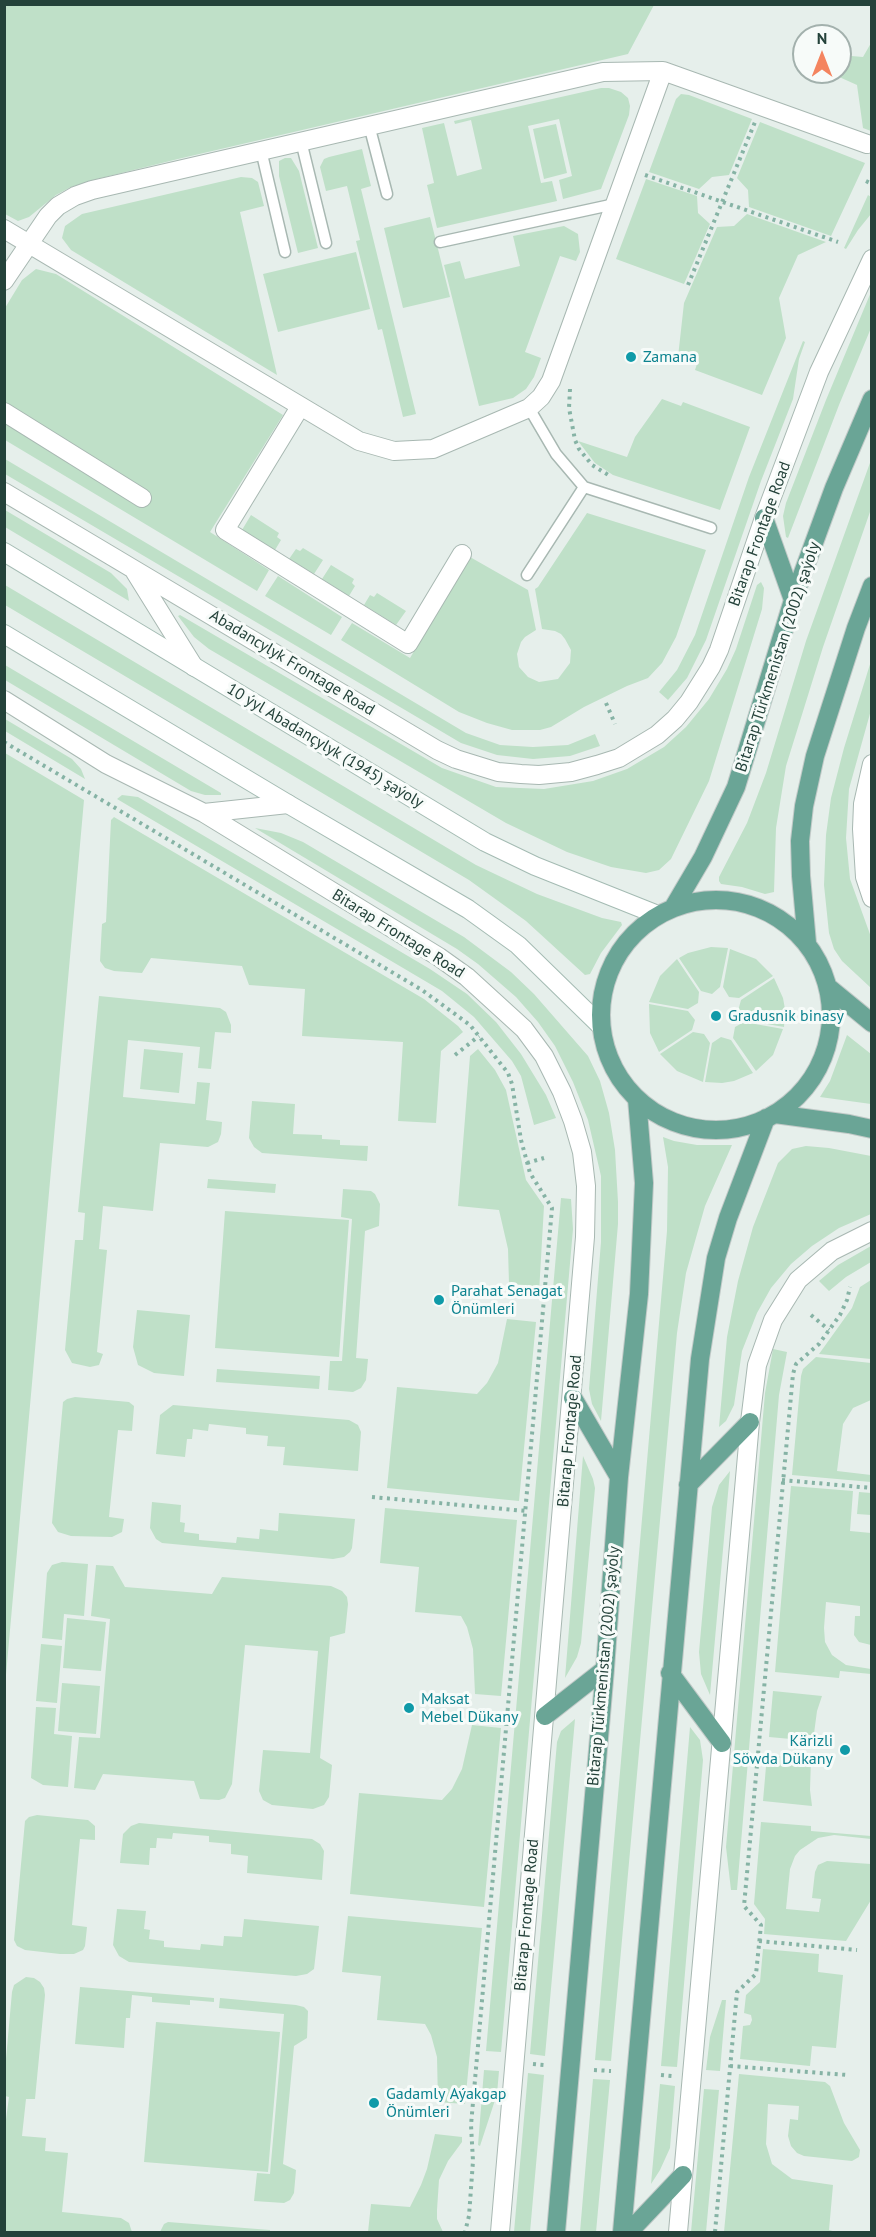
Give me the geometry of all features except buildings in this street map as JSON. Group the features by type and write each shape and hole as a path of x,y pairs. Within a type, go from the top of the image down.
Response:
{"main road":[{"name":"Bitarap Türkmenistan (2002) şaýoly","path":"665,912 704,857 736,787 793,600 834,488 872,399"},
{"path":"764,518 793,600"},
{"path":"807,943 800,841 804,806 815,756 856,628 872,586"},
{"path":"705,900 737,902 753,906 776,917 807,943 820,964 828,987 831,1020 826,1052 811,1081 800,1094 770,1116 728,1130 695,1128 664,1118 637,1099 616,1073 609,1058 601,1026 603,994 613,963 632,936 665,912 705,900"},
{"path":"828,987 872,1023"},
{"name":"Bitarap Türkmenistan (2002) şaýoly","path":"555,2232 605,1669 619,1477 634,1348 642,1246 644,1183 637,1099"},
{"path":"770,1116 849,1124 872,1129"},
{"path":"622,2232 670,1673 707,1304 716,1258 728,1218 770,1116"},
{"path":"573,1398 619,1477"},
{"path":"688,1485 750,1422"},
{"path":"545,1716 605,1669"},
{"path":"670,1673 722,1743"},
{"path":"629,2232 683,2175"}],"street":[{"path":"4,229 359,441 394,451 433,449 529,408 541,397 551,381 663,71"},
{"path":"4,281 48,216 58,206 75,196 92,190 603,72 663,71 867,144"},
{"name":"Bitarap Frontage Road","path":"597,765 618,758 657,735 675,719 700,686 719,650 764,518 819,372 872,259"},
{"path":"300,407 225,530 408,644 462,554"},
{"path":"4,412 142,498"},
{"name":"Abadancylyk Frontage Road","path":"4,492 456,759 498,772 530,775 571,772 597,765"},
{"name":"10 ýyl Abadançylyk (1945) şaýoly","path":"4,552 486,842 535,866 665,912"},
{"path":"133,569 194,668"},
{"path":"4,634 488,922 518,945 601,1026"},
{"path":"4,700 106,764 204,813 288,804"},
{"path":"872,764 863,804 862,829 865,877 872,898"},
{"name":"Bitarap Frontage Road","path":"204,813 439,957 467,977 524,1029 544,1056 562,1092 582,1152 586,1186 585,1237 573,1398 500,2232"},
{"path":"678,2232 750,1422 758,1365 773,1320 798,1280 832,1251 872,1231"}],"lane":[{"path":"369,125 387,194"},
{"path":"301,141 326,243"},
{"path":"261,150 285,252"},
{"path":"440,242 615,204"},
{"path":"529,408 556,454 584,487 711,528"},
{"path":"527,576 584,487"}],"path":[{"path":"688,285 757,118"},
{"path":"640,186 645,175 838,242"},
{"path":"866,181 872,184"},
{"path":"570,387 569,408 574,440 592,465 612,477"},
{"path":"606,703 615,724"},
{"path":"4,742 422,990 470,1025 508,1073 530,1173 552,1208 471,2125 473,2161 469,2216 465,2232"},
{"path":"455,1055 479,1036"},
{"path":"527,1163 544,1158"},
{"path":"715,2232 736,1992 756,1974 761,1925 744,1906 790,1394 795,1364 819,1344 829,1330 848,1300 850,1287"},
{"path":"811,1315 829,1330"},
{"path":"782,1480 872,1488"},
{"path":"372,1497 526,1511"},
{"path":"759,1941 857,1950"},
{"path":"730,2066 847,2075"},
{"path":"594,2070 611,2071"},
{"path":"661,2075 677,2077"}],"green space":[{"path":"4,5 654,5 628,54 93,180 56,195 29,217 18,221 5,214"},
{"path":"871,43 872,131 863,128 857,85 852,83 852,56 863,57"},
{"path":"601,88 621,92 628,98 630,106 629,115 601,189 563,199 559,180 572,176 559,119 528,126 541,183 552,181 557,201 437,228 427,185 434,183 422,128 444,123 457,176 482,169 471,120 455,124 454,121"},
{"path":"681,94 752,119 729,175 712,177 699,189 649,172 676,99"},
{"path":"760,122 865,163 831,236 749,207 748,190 737,178"},
{"path":"556,124 567,173 544,179 533,129"},
{"path":"362,149 371,186 361,189 416,414 403,417 382,329 378,330 356,241 360,240 347,186 326,191 320,167 324,159"},
{"path":"291,158 299,171 318,248 298,253 279,176 279,161"},
{"path":"241,177 252,178 258,182 264,206 240,212 277,375 71,250 62,238 65,226 82,214"},
{"path":"646,179 697,196 698,213 710,224 684,284 616,259"},
{"path":"868,195 871,197 871,214 846,249 844,248"},
{"path":"747,214 826,242 798,255 779,298 786,338 762,395 695,370 697,364 678,357 684,303 717,227 734,226"},
{"path":"430,217 450,297 403,308 384,228"},
{"path":"564,226 578,234 580,252 576,261 560,256 525,352 541,358 534,377 526,389 513,398 479,406 444,265 460,261 465,279 520,266 513,236"},
{"path":"356,252 370,309 278,332 263,274"},
{"path":"36,269 56,274 283,415 210,532 269,570 257,591 5,440 5,308 22,280"},
{"path":"871,292 871,328 788,538 783,516 786,503"},
{"path":"803,341 805,342 799,359 793,399 761,481 706,640 687,678 668,700 659,692 677,670 695,635 749,477"},
{"path":"662,399 681,406 683,402 750,427 720,510 613,475 595,463 578,441 627,457 635,437"},
{"path":"5,459 466,733 500,745 533,747 568,745 595,734 600,746 570,756 533,759 497,755 461,743 5,474"},
{"path":"871,460 871,509 823,647 786,766 776,828 774,892 765,894 721,884 719,877 747,823 766,773 806,641"},
{"path":"5,510 111,573 127,589 129,601 5,527"},
{"path":"587,513 706,550 676,637 662,663 648,678 584,707 551,727 540,730 512,730 459,712 341,640 352,623 410,658 470,557 528,590 536,630 521,642 517,654 519,667 528,677 539,682 558,679 570,663 571,650 561,634 542,629 535,589"},
{"path":"251,515 279,533 277,537 281,540 275,550 242,530"},
{"path":"303,548 323,560 314,574 289,559 296,549 300,551"},
{"path":"331,565 354,579 352,583 355,586 349,596 322,579"},
{"path":"278,576 342,617 331,635 265,596"},
{"path":"761,582 764,588 762,609 709,781 671,859 659,870 646,873 611,867 567,852 506,823 209,649 194,637 178,616 180,615 442,768 496,787 544,789 593,781 627,769 664,747 686,727 709,699 727,669 757,585"},
{"path":"5,585 476,865 537,894 602,918 621,922 622,925 601,953 590,974 585,975 526,921 469,880 5,605"},
{"path":"377,593 406,611 396,625 364,605 370,595 374,597"},
{"path":"871,661 871,710 849,789 846,838 850,879 871,937 871,988 842,961 834,949 829,933 824,885 826,835 831,798"},
{"path":"5,665 221,795 205,795 191,791 5,680"},
{"path":"5,719 72,759 81,769 85,779 5,731"},
{"path":"5,753 84,800 5,1686"},
{"path":"122,795 138,797 430,969 467,994 496,1022 521,1054 546,1095 556,1118 534,1125 521,1076 512,1061 474,1017 442,991 117,799"},
{"path":"114,817 424,999 458,1026 463,1032 441,1051 436,1123 398,1121 403,1042 302,1036 305,989 249,985 242,966 151,958 142,973 105,968 100,961 102,924 106,922 111,820"},
{"path":"255,828 281,833 303,842 464,937 511,972 534,994 588,1056 600,1081 609,1113 615,1150 618,1202 601,1421 592,1404 589,1389 601,1242 601,1176 588,1120 555,1046 516,997 478,964 457,949"},
{"path":"711,947 728,948 720,987 712,994 701,991 679,958 688,953"},
{"path":"730,949 756,959 773,976 739,998 729,997 723,987"},
{"path":"677,959 699,992 698,1003 688,1009 649,1002 660,976"},
{"path":"774,978 783,998 784,1027 744,1020 738,1011 741,1000"},
{"path":"99,996 220,1008 226,1012 231,1025 231,1033 215,1032 211,1069 198,1068 200,1047 128,1040 123,1097 195,1104 197,1082 210,1083 206,1120 222,1122 221,1134 218,1142 208,1147 160,1143 153,1211 103,1206 99,1249 107,1250 97,1352 103,1354 99,1365 90,1367 72,1363 65,1350 75,1240 83,1240 85,1213 78,1212"},
{"path":"649,1004 688,1011 695,1020 692,1030 659,1052 650,1033"},
{"path":"744,1022 783,1029 773,1055 756,1071 733,1038 735,1027"},
{"path":"693,1032 704,1034 710,1043 703,1082 677,1071 660,1054"},
{"path":"847,1035 871,1054 871,1104 820,1097 830,1081"},
{"path":"721,1037 731,1040 753,1073 734,1081 705,1082 712,1043"},
{"path":"144,1049 183,1053 179,1093 140,1089"},
{"path":"478,1049 495,1070 506,1090 526,1180 544,1206 539,1293 524,1293 524,1285 509,1284 508,1249 499,1210 458,1206 470,1056"},
{"path":"252,1101 295,1104 293,1134 322,1135 322,1139 340,1140 340,1145 368,1146 367,1161 262,1153 254,1147 249,1138"},
{"path":"663,1137 697,1145 732,1145 705,1206 686,1273 677,1333 611,2061 595,2060 667,1231 668,1167"},
{"path":"806,1146 871,1156 871,1214 839,1228 812,1246 791,1264 771,1288 757,1313 742,1351 734,1405 726,1421 719,1427 727,1337 738,1281 753,1227 778,1163 792,1149"},
{"path":"208,1179 276,1184 275,1193 207,1188"},
{"path":"343,1189 371,1191 380,1204 379,1226 365,1231 356,1358 368,1359 366,1380 361,1388 353,1392 328,1390 330,1361 342,1361 352,1219 341,1217"},
{"path":"561,1198 571,1199 573,1229 501,2052 486,2051"},
{"path":"225,1211 349,1220 339,1357 215,1348"},
{"path":"871,1246 871,1262 846,1277 829,1291 819,1281 838,1265"},
{"path":"871,1280 871,1359 819,1354 852,1308 860,1287"},
{"path":"137,1310 190,1315 184,1376 154,1373 138,1365 133,1347"},
{"path":"507,1319 536,1322 519,1501 387,1488 397,1387 477,1394 487,1383 498,1363"},
{"path":"773,1349 787,1352 779,1395 737,1890 731,1890 726,1847 765,1393"},
{"path":"816,1357 871,1363 871,1400 853,1408 843,1424 837,1471 871,1475 871,1482 792,1475 801,1376 803,1369"},
{"path":"217,1369 320,1376 319,1389 216,1382"},
{"path":"75,1397 129,1402 134,1406 132,1431 118,1430 109,1517 124,1519 122,1532 112,1537 71,1536 58,1532 52,1523 63,1402"},
{"path":"173,1405 349,1420 358,1425 361,1432 358,1471 283,1465 285,1447 267,1446 268,1436 246,1434 246,1428 209,1424 208,1431 193,1429 192,1439 187,1439 185,1457 156,1454 160,1415"},
{"path":"583,1456 595,1488 581,1643 577,1657 565,1678"},
{"path":"730,1471 710,1695 701,1674 699,1652 712,1507 719,1485"},
{"path":"791,1486 853,1491 850,1531 871,1533 871,1645 859,1642 854,1635 855,1616 860,1616 860,1606 826,1602 824,1628 825,1642 832,1655 846,1665 871,1669 871,1674 840,1671 839,1678 775,1672"},
{"path":"859,1492 871,1493 871,1515 857,1514"},
{"path":"152,1502 181,1505 180,1522 185,1523 184,1532 199,1534 199,1540 236,1543 237,1537 259,1539 260,1529 278,1531 279,1513 355,1519 352,1548 344,1557 333,1559 162,1543 156,1539 150,1528"},
{"path":"385,1508 517,1520 501,1696 475,1694 473,1649 467,1627 461,1616 415,1612 419,1567 380,1563"},
{"path":"62,1562 88,1564 84,1616 64,1614 62,1640 42,1638 47,1573 52,1565"},
{"path":"96,1565 113,1566 125,1587 212,1594 222,1577 331,1586 342,1591 347,1597 348,1604 345,1633 330,1637 320,1758 332,1765 329,1797 324,1805 313,1809 272,1805 263,1800 259,1791 263,1750 310,1753 318,1651 245,1645 232,1784 225,1798 200,1799 194,1781 103,1774 95,1790 74,1788 79,1737 100,1738 110,1619 91,1616"},
{"path":"67,1618 106,1622 101,1671 63,1668"},
{"path":"41,1644 62,1646 57,1703 36,1701"},
{"path":"62,1683 100,1686 96,1734 58,1731"},
{"path":"773,1691 822,1696 817,1711 813,1741 769,1737"},
{"path":"36,1707 56,1708 54,1734 72,1736 68,1787 43,1785 31,1778"},
{"path":"575,1719 545,2056 530,2054 557,1742 561,1731"},
{"path":"472,1725 501,1728 484,1907 350,1894 359,1793 442,1800 452,1789 462,1769"},
{"path":"690,1727 700,1740 703,1760 677,2067 661,2066"},
{"path":"767,1755 811,1759 812,1806 763,1801"},
{"path":"37,1815 88,1820 95,1826 95,1840 80,1839 72,1925 87,1927 85,1946 83,1950 74,1954 25,1950 17,1946 14,1940 25,1821"},
{"path":"761,1822 811,1826 811,1831 871,1836 871,1839 834,1835 818,1838 800,1850 790,1869 786,1909 819,1912 821,1899 812,1898 818,1865 827,1861 871,1864 871,1900 846,1941 764,1934 765,1919 754,1904"},
{"path":"139,1823 312,1839 320,1844 324,1851 322,1880 247,1873 248,1856 231,1854 231,1844 209,1842 209,1836 173,1833 172,1839 157,1838 156,1848 150,1848 149,1865 120,1863 123,1834 131,1826"},
{"path":"117,1909 146,1911 144,1929 150,1930 149,1939 164,1941 164,1947 200,1950 201,1944 223,1946 224,1936 242,1937 244,1919 319,1926 314,1969 307,1974 296,1976 129,1962 119,1956 113,1945"},
{"path":"348,1916 482,1928 465,2104 438,2102 437,2057 431,2035 425,2024 377,2020 381,1976 342,1972"},
{"path":"763,1949 819,1954 818,1972 843,1975 836,2048 812,2046 810,2066 740,2059 743,2026 750,2025 752,2020 751,2015 744,2013 746,1995 760,1982"},
{"path":"26,1977 40,1982 45,1995 35,2099 26,2099 22,2136 46,2138 45,2151 68,2153 62,2212 121,2218 129,2223 132,2232 5,2232 4,2134 9,2097 5,2096 5,2070 12,1992 14,1985"},
{"path":"80,1987 214,1998 214,2002 190,2000 190,2005 152,2002 152,1997 132,1995 130,2018 126,2018 124,2048 75,2044"},
{"path":"220,1998 296,2005 308,2011 307,2038 294,2046 283,2164 296,2170 294,2193 290,2200 284,2203 254,2201 257,2173 270,2174 284,2014 219,2008"},
{"path":"722,2000 726,2000 720,2071 706,2070 710,2037"},
{"path":"156,2022 280,2032 268,2172 144,2162"},
{"path":"484,2070 499,2071 497,2094 480,2146 478,2145"},
{"path":"528,2073 544,2075 530,2232 514,2232"},
{"path":"739,2074 825,2082 830,2086 844,2123 860,2150 859,2157 852,2161 804,2156 797,2153 791,2146 788,2136 790,2119 798,2120 799,2106 768,2104 766,2144 772,2164 792,2179 833,2185 829,2230 836,2232 724,2232"},
{"path":"593,2079 610,2080 596,2232 580,2232"},
{"path":"660,2084 675,2086 670,2148 651,2184"},
{"path":"704,2089 719,2090 706,2232 691,2232"},
{"path":"435,2134 462,2137 462,2142 448,2161 439,2180 437,2219 443,2232 368,2232 371,2204 410,2207 427,2169"},
{"path":"168,2222 270,2230 270,2232 160,2232 164,2224"}],"place":[{"name":"Zamana","path":"631,357"},
{"name":"Gradusnik binasy","path":"716,1016"},
{"name":"Parahat Senagat Önümleri","path":"439,1300"},
{"name":"Maksat Mebel Dükany","path":"409,1708"},
{"name":"Kärizli Söwda Dükany","path":"845,1750"},
{"name":"Gadamly Aýakgap Önümleri","path":"374,2103"}]}
